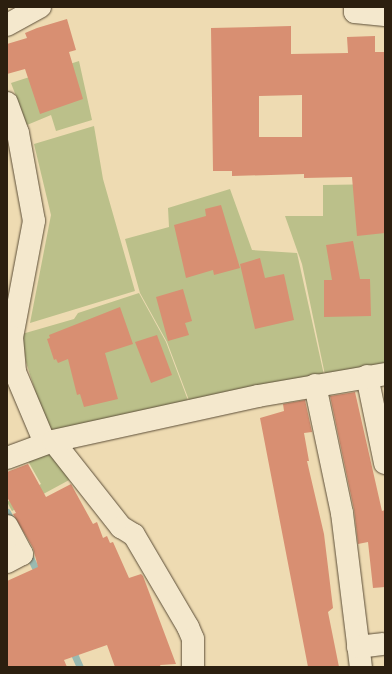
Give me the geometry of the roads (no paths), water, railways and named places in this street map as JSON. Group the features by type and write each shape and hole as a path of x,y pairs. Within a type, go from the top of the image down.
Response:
{"street":[{"path":"7,25 40,7"},
{"path":"355,7 355,12 385,15"},
{"path":"7,103 18,133 34,221 12,337 15,372 14,385 49,442 121,527 134,535 188,627 193,639 193,667"},
{"path":"7,458 49,442 315,385 376,375 385,463"},
{"path":"315,385 342,513 360,657 382,644"},
{"path":"7,526 22,554 7,562"}],"waterway":[{"path":"7,512 13,524"},
{"path":"27,551 39,576"},
{"path":"71,647 80,667"}]}
